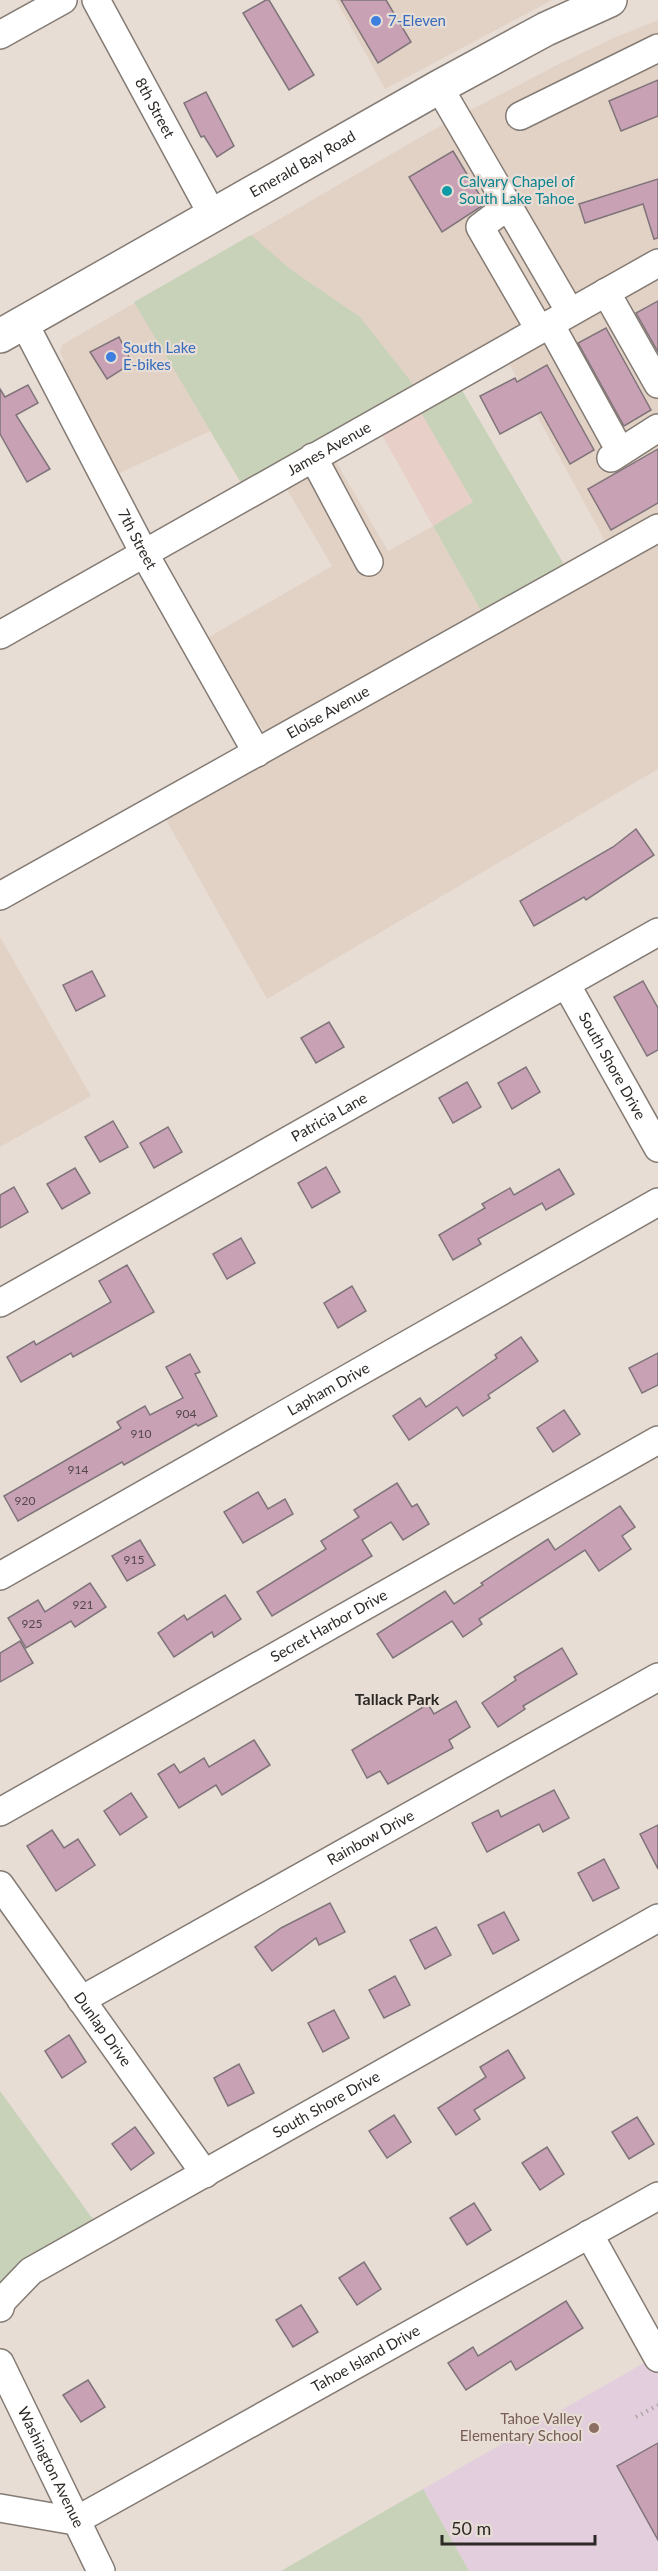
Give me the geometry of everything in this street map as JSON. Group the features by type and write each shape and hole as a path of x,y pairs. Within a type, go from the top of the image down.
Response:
{"main road":[{"name":"Emerald Bay Road","path":"12,330 439,87 597,2"}],"street":[{"path":"0,36 63,0"},
{"name":"8th Street","path":"96,0 213,216"},
{"path":"520,116 658,48"},
{"path":"439,87 508,206 553,322 615,454 658,428"},
{"path":"508,206 480,227 553,322"},
{"name":"James Avenue","path":"0,635 658,263"},
{"path":"606,292 658,384"},
{"name":"7th Street","path":"12,330 144,553 256,753"},
{"path":"314,457 369,562"},
{"name":"Eloise Avenue","path":"0,896 658,528"},
{"name":"Patricia Lane","path":"0,1303 658,932"},
{"name":"South Shore Drive","path":"566,984 658,1148"},
{"name":"Lapham Drive","path":"0,1576 658,1202"},
{"name":"Secret Harbor Drive","path":"0,1812 658,1440"},
{"name":"Rainbow Drive","path":"81,2000 658,1677"},
{"name":"Dunlap Drive","path":"0,1885 205,2174"},
{"name":"South Shore Drive","path":"1,2305 32,2271 658,1918"},
{"name":"Tahoe Island Drive","path":"75,2521 658,2196"},
{"path":"590,2234 658,2358"},
{"name":"Washington Avenue","path":"0,2362 101,2571"},
{"path":"0,2508 75,2521"}],"path":[{"path":"636,2417 658,2405"}],"shaded area":[{"path":"336,0 552,0 385,89"},
{"path":"658,20 658,251 243,486 210,431 118,474 59,365 64,360 60,352 62,345 431,131 557,65"},
{"path":"658,275 658,513 606,543 507,360"},
{"path":"420,411 473,502 433,526 381,433"},
{"path":"335,460 388,551 433,526 483,614 274,732 265,731 254,720 207,638 332,566 285,486"},
{"path":"658,541 658,769 267,999 165,818"},
{"path":"0,937 91,1096 0,1147"},
{"name":"Tahoe Valley Elementary School","path":"658,2355 658,2571 469,2571 423,2489"}],"green space":[{"path":"251,235 290,269 360,317 416,388 243,486 134,302"},
{"path":"460,387 565,566 483,614 433,526 473,502 420,411"},
{"path":"0,2091 95,2222 18,2263 0,2282"},
{"path":"423,2489 469,2571 281,2571"}],"building":[{"path":"269,0 314,75 289,90 243,13"},
{"name":"7-Eleven","path":"341,0 386,0 411,42 378,63"},
{"path":"658,80 658,116 621,131 609,101"},
{"path":"206,92 234,146 217,157 204,136 201,137 184,103"},
{"name":"Calvary Chapel of South Lake Tahoe","path":"453,151 485,204 442,232 409,177"},
{"path":"658,179 658,238 654,239 643,204 585,223 579,204"},
{"path":"658,301 658,352 636,313"},
{"path":"606,328 651,410 624,426 578,343"},
{"name":"South Lake E-bikes","path":"119,337 132,363 107,379 90,352"},
{"path":"547,365 594,450 570,464 541,412 500,434 480,396 515,378 517,382"},
{"path":"28,385 38,403 16,415 50,469 27,482 0,434 0,389 5,397"},
{"path":"658,449 658,503 611,530 588,489"},
{"path":"636,829 654,855 586,900 584,897 534,926 520,901 613,847"},
{"path":"92,971 105,996 76,1011 63,985"},
{"path":"643,981 658,1008 658,1050 647,1056 614,997"},
{"path":"329,1022 344,1047 316,1063 301,1038"},
{"path":"526,1067 540,1092 512,1109 498,1083"},
{"path":"467,1082 481,1107 453,1123 439,1098"},
{"path":"113,1121 128,1147 100,1162 85,1137"},
{"path":"168,1127 182,1152 154,1168 140,1143"},
{"path":"326,1167 340,1192 312,1208 298,1183"},
{"path":"75,1168 90,1193 62,1209 47,1184"},
{"path":"559,1169 574,1194 546,1210 542,1203 478,1239 481,1244 453,1260 439,1235 485,1208 482,1204 510,1188 514,1195"},
{"path":"14,1187 28,1212 0,1228 0,1195"},
{"path":"241,1238 255,1263 227,1279 213,1254"},
{"path":"127,1265 154,1312 73,1357 71,1353 21,1382 7,1357 34,1341 36,1345 111,1302 99,1281"},
{"path":"352,1286 366,1311 338,1328 324,1303"},
{"path":"521,1337 538,1361 488,1395 490,1398 463,1416 457,1407 409,1440 393,1416 420,1398 426,1407 497,1358 495,1355"},
{"path":"658,1353 658,1385 642,1393 629,1368"},
{"path":"190,1354 200,1372 195,1374 217,1416 198,1426 196,1424 124,1465 122,1462 18,1521 4,1496 118,1430 121,1428 117,1422 145,1406 150,1415 183,1398 166,1367"},
{"path":"564,1410 580,1434 553,1452 537,1428"},
{"path":"397,1483 412,1507 417,1504 429,1524 403,1540 391,1522 362,1540 372,1556 272,1616 257,1592 326,1549 321,1541 359,1517 354,1510"},
{"path":"258,1492 268,1509 285,1499 293,1514 243,1543 224,1512"},
{"path":"620,1506 635,1527 622,1536 631,1549 599,1571 585,1550 479,1619 482,1624 463,1637 452,1621 393,1658 377,1634 445,1591 454,1604 483,1585 481,1583 548,1539 555,1550"},
{"path":"140,1540 155,1565 127,1581 112,1556"},
{"path":"90,1583 106,1607 75,1627 71,1621 26,1648 8,1618 38,1600 45,1612"},
{"path":"225,1595 241,1619 214,1637 212,1632 174,1657 158,1633 184,1615 187,1620"},
{"path":"20,1641 33,1663 0,1682 0,1653"},
{"path":"562,1648 577,1674 523,1706 525,1709 498,1727 482,1703 516,1680 514,1677"},
{"path":"456,1701 470,1727 449,1740 453,1748 388,1784 380,1771 367,1778 352,1750 428,1704 434,1714"},
{"path":"254,1740 270,1765 222,1795 216,1785 179,1808 158,1774 174,1764 180,1773 204,1758 209,1767"},
{"path":"554,1790 569,1818 543,1832 539,1824 487,1852 472,1823 498,1810 501,1817"},
{"path":"131,1793 147,1817 120,1835 104,1811"},
{"path":"658,1825 658,1869 640,1834"},
{"path":"52,1830 64,1848 78,1839 95,1865 56,1891 27,1846"},
{"path":"604,1859 619,1888 593,1901 578,1873"},
{"path":"330,1903 345,1932 319,1945 316,1938 272,1971 255,1947 281,1928"},
{"path":"504,1912 519,1940 493,1954 478,1925"},
{"path":"436,1927 451,1955 425,1969 410,1940"},
{"path":"395,1976 410,2005 384,2018 369,1990"},
{"path":"334,2010 349,2038 323,2052 308,2023"},
{"path":"69,2035 86,2062 62,2078 45,2051"},
{"path":"508,2050 525,2078 474,2110 480,2119 456,2135 438,2108 486,2077 480,2067"},
{"path":"239,2064 254,2093 228,2106 214,2078"},
{"path":"394,2115 411,2142 387,2158 369,2131"},
{"path":"637,2117 654,2144 629,2159 612,2132"},
{"path":"135,2127 154,2153 131,2170 112,2144"},
{"path":"547,2147 564,2174 540,2190 522,2163"},
{"path":"474,2203 491,2230 467,2245 450,2218"},
{"path":"364,2262 381,2289 357,2305 339,2278"},
{"path":"566,2301 583,2328 516,2370 511,2361 466,2390 448,2363 473,2347 478,2356"},
{"path":"301,2305 318,2332 293,2347 276,2320"},
{"path":"88,2380 105,2407 81,2422 63,2395"},
{"path":"658,2443 658,2540 617,2466"}],"place":[{"name":"7-Eleven","path":"376,21"},
{"name":"Calvary Chapel of South Lake Tahoe","path":"447,191"},
{"name":"South Lake E-bikes","path":"111,357"},
{"name":"Tahoe Valley Elementary School","path":"594,2428"}],"district":[{"name":"Tallack Park","path":"397,1699"}]}
